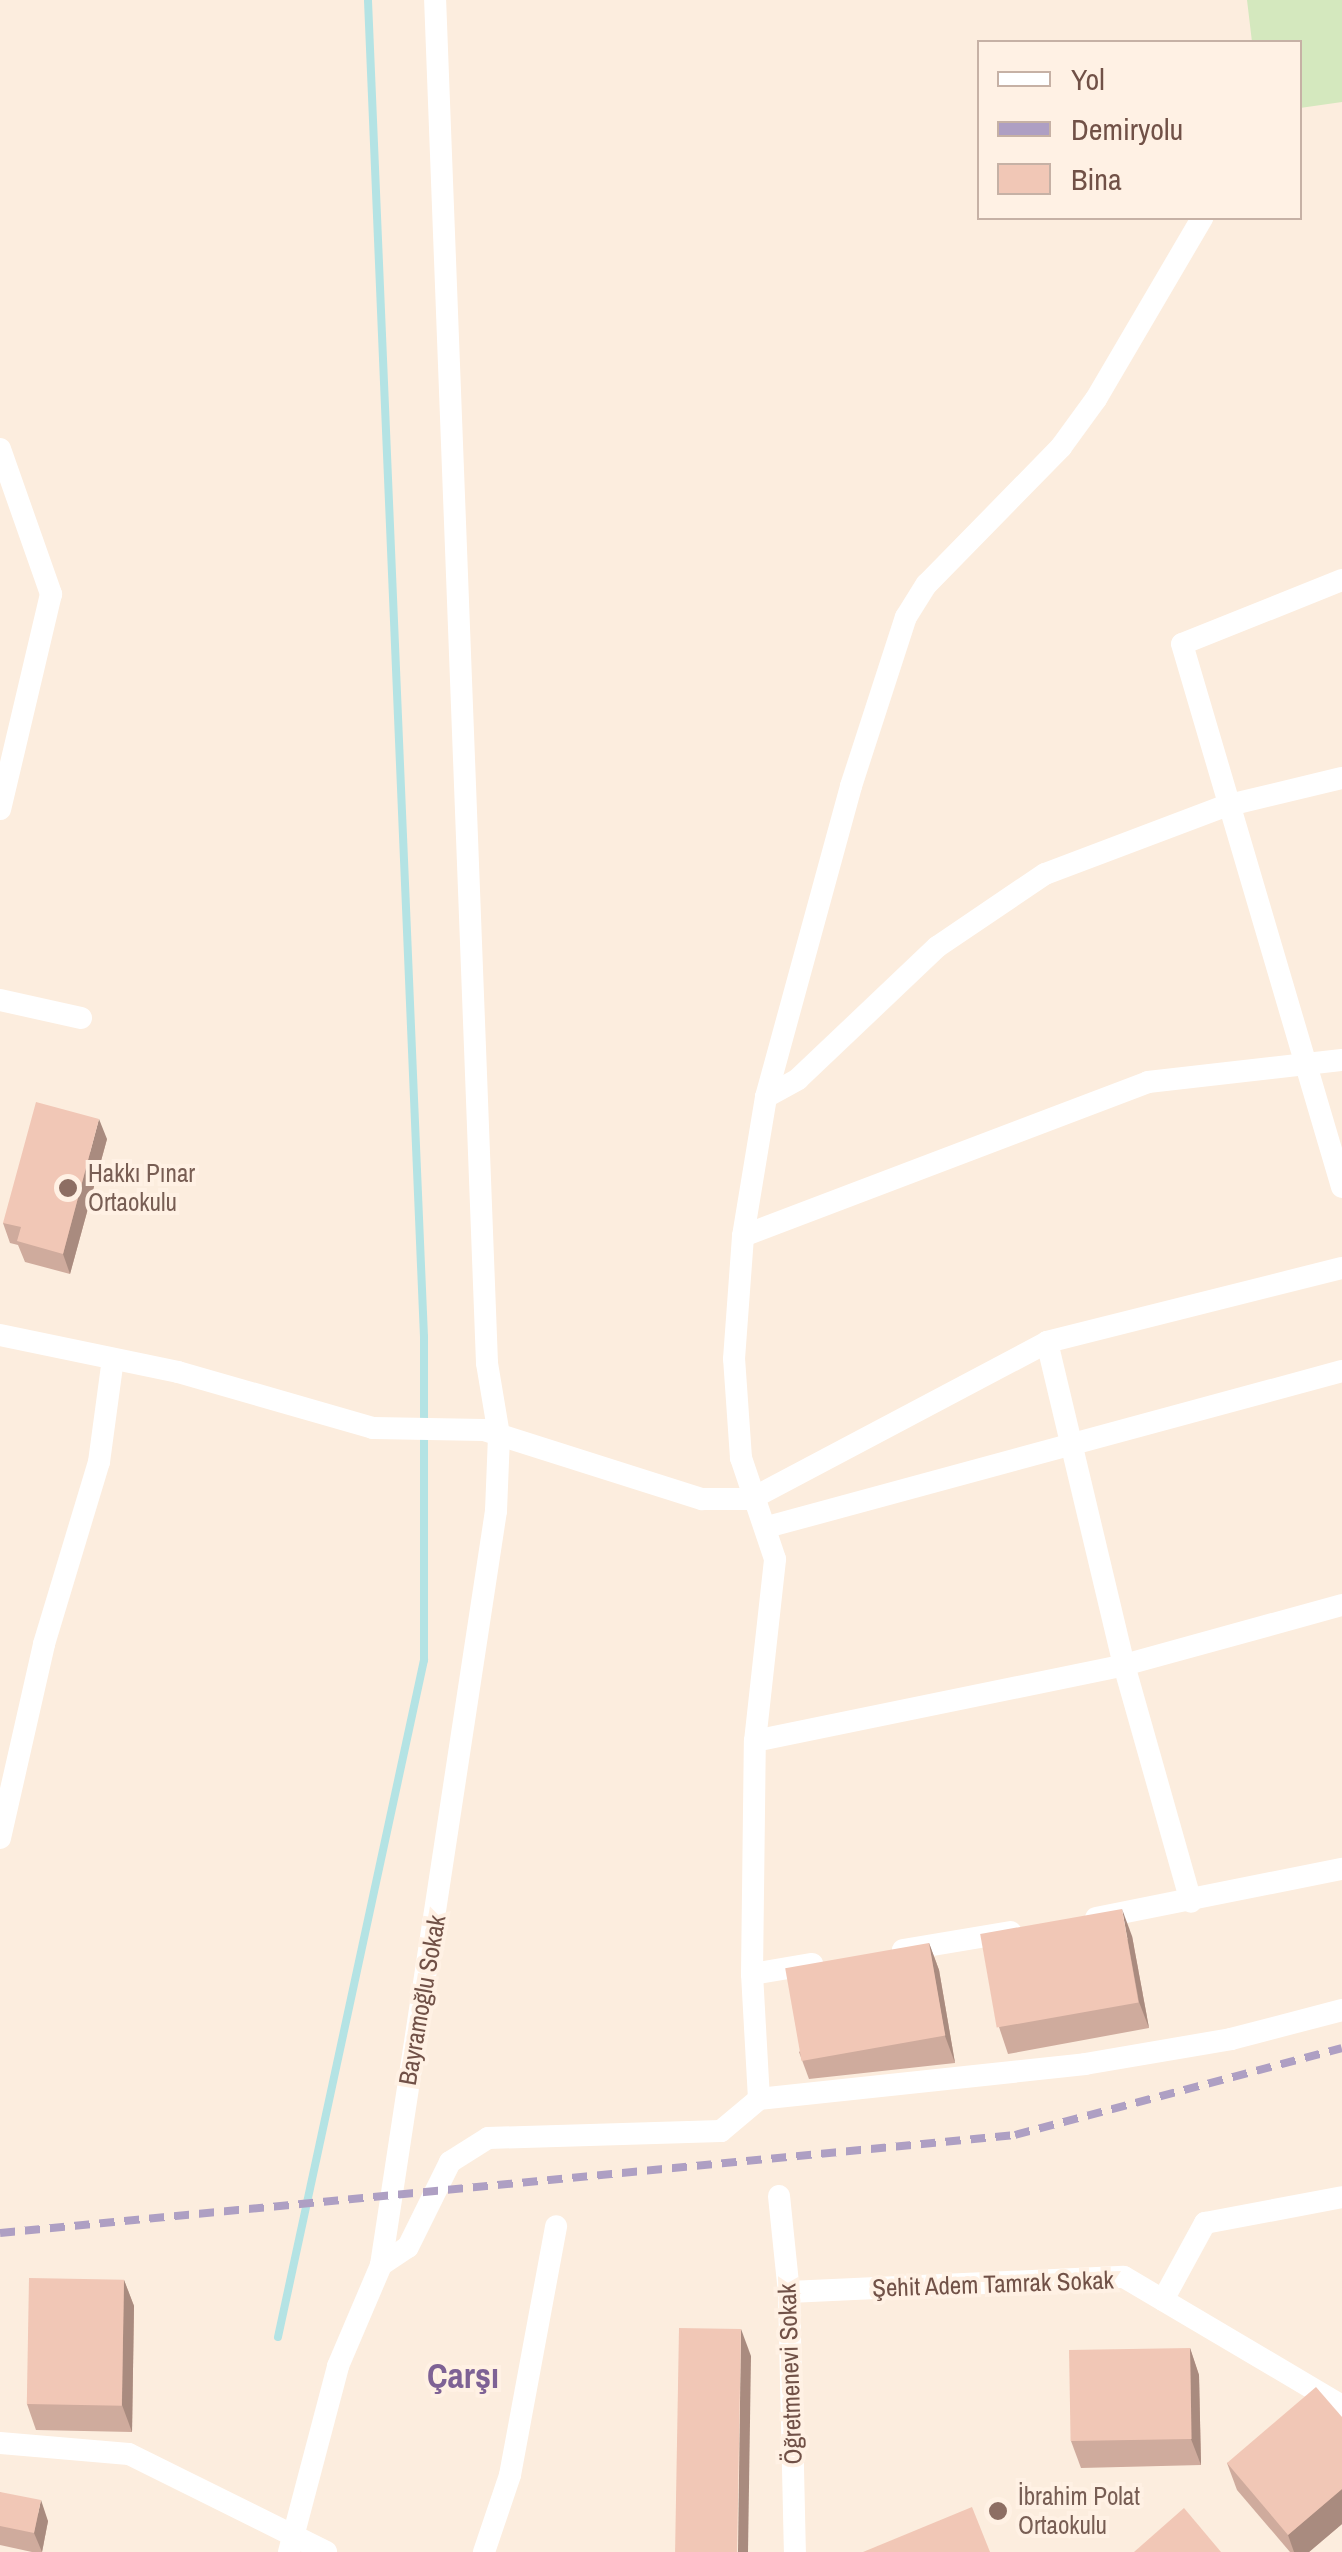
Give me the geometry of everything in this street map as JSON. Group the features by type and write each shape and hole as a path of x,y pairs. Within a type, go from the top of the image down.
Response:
{"street":[{"name":"Bayramoğlu Sokak","path":"291,2542 338,2366 381,2265 472,1690 492,1433 435,0"},
{"path":"759,2099 752,1974 756,1741 774,1588 767,1527 751,1499 734,1409 742,1236 766,1097 856,767 906,617 927,584 1061,446 1096,399 1201,220"},
{"path":"0,449 8,491 51,594 0,809"},
{"path":"1342,580 1182,644 1225,806 1308,1065 1342,1187"},
{"path":"766,1097 798,1079 937,947 992,906 1093,850 1225,806 1342,778"},
{"path":"0,1000 82,1018"},
{"path":"742,1236 1096,1097 1192,1074 1342,1060"},
{"path":"0,1335 113,1359 373,1428 492,1433 702,1498 751,1499 1046,1342 1342,1268"},
{"path":"1046,1342 1124,1665 1191,1902"},
{"path":"0,1838 44,1644 100,1462 113,1359"},
{"path":"767,1527 1342,1371"},
{"path":"756,1741 1124,1665 1342,1605"},
{"path":"1076,1921 1191,1902 1342,1868"},
{"path":"886,1952 1038,1927"},
{"path":"752,1974 828,1962"},
{"path":"381,2265 403,2253 441,2174 472,2145 505,2136 721,2131 759,2099 1084,2064 1231,2039 1342,2010"},
{"name":"Öğretmenevi Sokak","path":"779,2196 789,2292 795,2552"},
{"path":"1163,2300 1205,2223 1342,2197"},
{"path":"484,2552 510,2475 556,2226"},
{"name":"Şehit Adem Tamrak Sokak","path":"789,2292 1124,2277 1342,2406"},
{"path":"0,2444 129,2454 291,2542 326,2552"}],"green space":[{"path":"1247,0 1342,0 1342,102 1302,108 1302,40 1252,40"}],"building":[{"path":"36,1102 99,1119 63,1254 17,1241 21,1227 3,1223"},
{"path":"1122,1909 1138,2003 997,2028 980,1934"},
{"path":"929,1943 945,2036 802,2061 785,1968"},
{"path":"29,2278 124,2280 122,2406 27,2404"},
{"path":"679,2328 741,2329 737,2552 675,2552"},
{"path":"1190,2348 1192,2439 1071,2441 1069,2350"},
{"path":"1316,2387 1342,2417 1342,2489 1288,2535 1227,2463"},
{"path":"0,2492 41,2500 34,2533 0,2526"},
{"path":"972,2507 990,2552 863,2552"},
{"path":"1184,2508 1221,2552 1134,2552"}],"waterway":[{"path":"278,2337 424,1660 424,1337 368,0"}],"railway":[{"path":"0,2233 1015,2135 1342,2048"}],"place":[{"name":"Hakkı Pınar Ortaokulu","path":"68,1188"},
{"name":"İbrahim Polat Ortaokulu","path":"998,2511"}],"district":[{"name":"Çarşı","path":"463,2376"}]}
